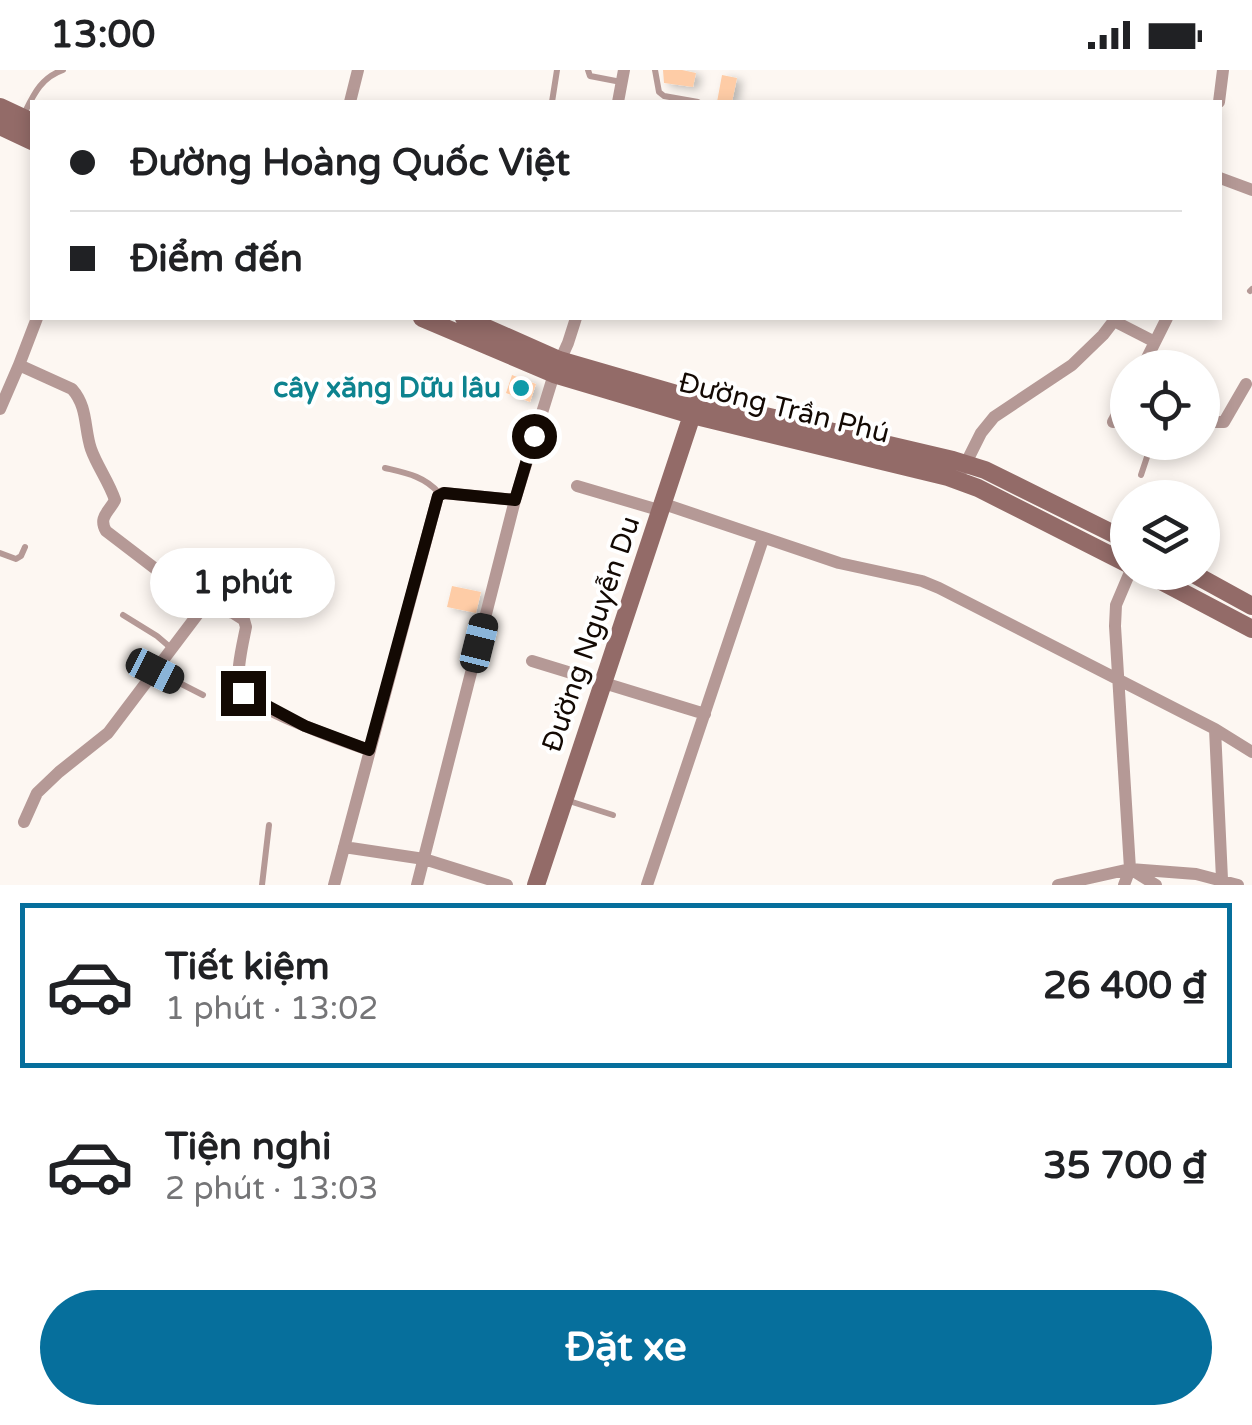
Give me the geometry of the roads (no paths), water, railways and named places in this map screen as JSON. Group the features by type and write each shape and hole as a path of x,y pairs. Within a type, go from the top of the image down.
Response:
{"main road":[{"path":"0,107 27,120"},
{"path":"0,126 30,140"},
{"name":"Đường Trần Phú","path":"427,320 556,367 694,408 962,472 985,470 1110,532"},
{"name":"Đường Trần Phú","path":"468,320 556,367"},
{"name":"Đường Nguyễn Du","path":"536,885 694,408"},
{"name":"Đường Trần Phú","path":"962,472 978,488 1110,555"},
{"path":"1220,588 1252,606"},
{"path":"1178,590 1252,630"}],"street":[{"path":"350,100 358,70"},
{"path":"1219,100 1223,70"},
{"path":"1222,179 1252,190"},
{"path":"0,410 36,320"},
{"path":"417,885 515,500 556,367 575,320"},
{"path":"962,472 994,417 1072,366 1115,320 1156,342"},
{"path":"1152,350 1166,320"},
{"path":"19,365 77,393 90,446 114,500 102,518 106,531 204,606 233,612 244,620 238,676 243,693 305,726 369,750"},
{"path":"1220,422 1224,422 1246,384"},
{"path":"577,486 940,588 1215,729 1252,752"},
{"path":"334,885 436,498 440,494 515,500"},
{"path":"647,885 763,539"},
{"path":"1122,590 1115,614 1130,869 1124,885"},
{"path":"24,822 37,793 108,734 204,606"},
{"path":"532,661 705,714"},
{"path":"1215,729 1222,879"},
{"path":"344,847 424,859 507,885"},
{"path":"1130,869 1156,885"},
{"path":"1058,885 1130,869 1178,871 1238,885"}],"lane":[{"path":"33,100 36,88 51,74 63,70"},
{"path":"552,100 557,70"},
{"path":"588,70 590,76 623,76"},
{"path":"656,70 658,89 664,96 687,100"},
{"path":"1141,475 1146,460"},
{"path":"386,468 419,477 440,494"},
{"path":"0,554 16,559 25,547"},
{"path":"123,615 172,649"},
{"path":"155,671 203,695"},
{"path":"565,800 613,816"},
{"path":"262,885 269,826"}],"place":[{"name":"cây xăng Dữu lâu","path":"521,388"}]}
